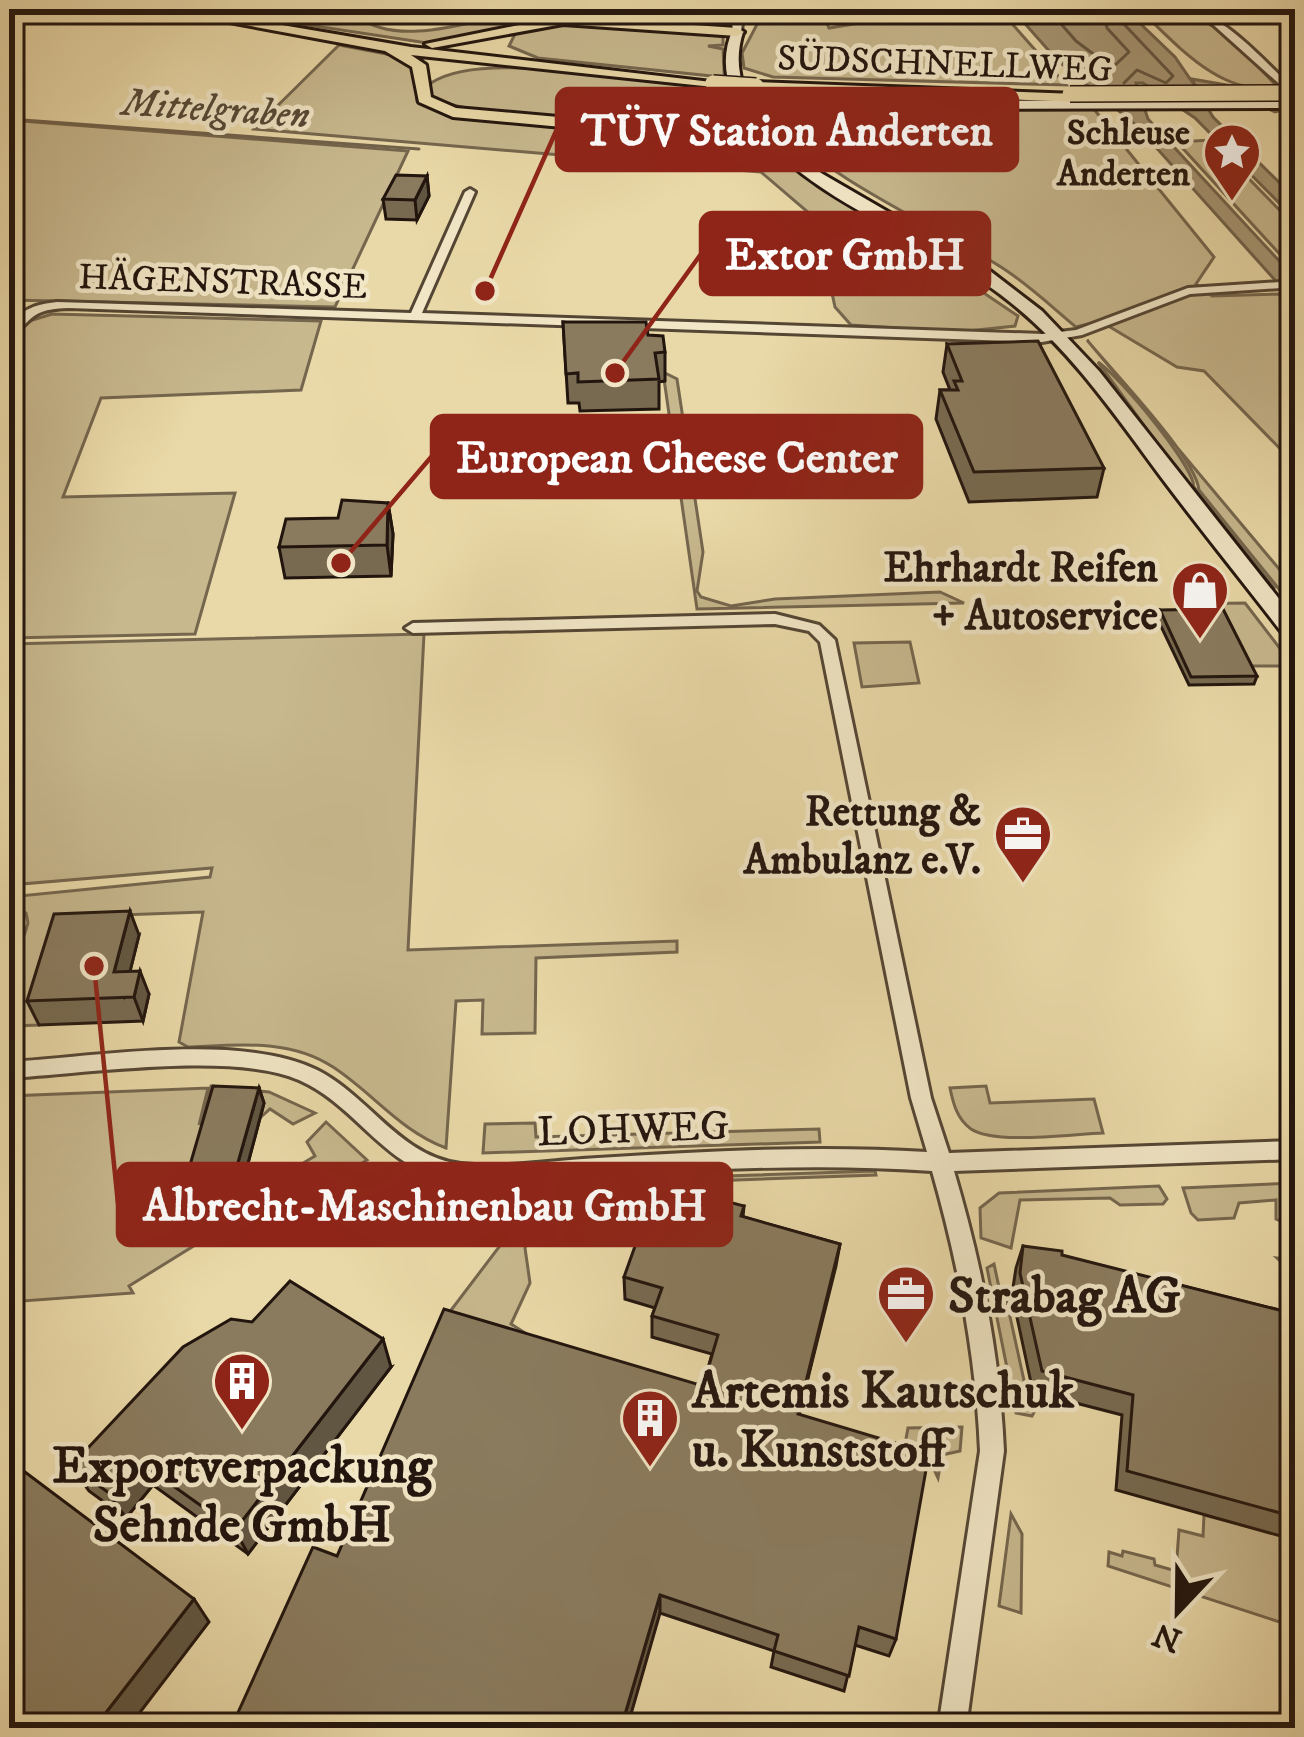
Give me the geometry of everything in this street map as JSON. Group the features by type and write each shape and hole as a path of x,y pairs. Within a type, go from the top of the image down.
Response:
{"highway":[{"name":"SÜDSCHNELLWEG","path":"166,9 542,68 1072,99 1295,97"},
{"name":"SÜDSCHNELLWEG","path":"191,9 371,43 712,81"},
{"path":"371,43 442,43 572,20 717,26 743,18"},
{"path":"677,26 743,18"},
{"path":"521,26 506,36 510,50 564,65"},
{"path":"371,43 416,61 428,103 463,113 691,132 755,120"},
{"path":"421,88 442,73 492,65 542,68"},
{"path":"691,132 755,120"}],"main road":[{"path":"743,18 731,73 755,120 806,167 988,278 1055,333 1102,386 1295,634"},
{"path":"755,120 1072,99"}],"street":[{"path":"1183,9 1212,14 1295,97"},
{"name":"HÄGENSTRASSE","path":"416,316 470,192"},
{"path":"1055,333 1188,291 1295,284"},
{"name":"HÄGENSTRASSE","path":"9,335 19,316 30,309 96,305 1055,333"},
{"path":"413,628 775,620 814,628 827,640 921,1097 942,1162 992,1417 992,1451 952,1728"},
{"name":"LOHWEG","path":"9,1070 232,1059 273,1062 326,1086 412,1160 461,1174 1295,1150"}],"shaded area":[{"path":"202,9 236,9 295,19 393,9 357,16 376,26 421,31 539,9 625,9 667,17 741,9 729,22 718,25 561,17 427,43"},
{"path":"765,9 821,9 829,28 879,20 883,9 999,9 1066,85 773,77 744,68 742,53"},
{"path":"1139,9 1165,10 1204,21 1233,41 1279,88 1258,89 1219,77 1185,53"},
{"path":"559,22 723,36 723,45 708,46 723,49 725,90 733,118 676,125 578,122 481,111 428,94 431,83 489,68 713,84 711,76 538,58 509,46 516,32"},
{"path":"339,45 402,57 415,69 417,101 445,114 637,134 751,136 1018,316 1015,326 958,332 851,325 835,307 816,219 761,172 254,129"},
{"path":"757,89 1046,100 947,102 785,117 764,103"},
{"path":"1093,108 1214,257 1196,284 1212,296 1279,294 1295,322 1295,464 1204,371 1177,367 1100,321 1076,327 1004,269 826,164 788,128 950,110"},
{"path":"9,120 408,151 335,307 9,300"},
{"path":"1211,140 1295,226 1295,263 1286,261 1177,142"},
{"path":"52,314 321,321 301,390 101,398 63,497 235,493 195,634 9,638 9,353 26,322"},
{"path":"1087,340 1151,414 1175,445"},
{"path":"1098,362 1153,421 1194,487 1275,589 1169,460"},
{"path":"663,372 677,379 703,552 697,591 701,597 731,606 775,599 940,592 964,603 697,609"},
{"path":"1175,445 1295,588 1295,609 1199,490"},
{"path":"1245,603 1295,668 1295,677 1279,666 1245,666 1188,618 1182,604"},
{"path":"424,634 408,950 677,941 677,952 536,958 535,1033 482,1034 483,1000 456,1001 446,1148 401,1122 333,1067 299,1051 244,1045 188,1047 179,1042 203,912 120,915 64,938 39,1025 13,1026 9,1037 9,984 28,923 26,913 9,905 9,897 210,877 212,868 9,885 9,644"},
{"path":"910,642 919,683 862,687 854,643"},
{"path":"211,1086 269,1092 315,1113 293,1124 270,1109 261,1117 263,1103 238,1182 225,1189 180,1188 175,1206 196,1208 209,1219 315,1156 307,1142 326,1122 367,1160 257,1227 247,1213 129,1286 133,1293 9,1302 9,1096 208,1088 199,1125"},
{"path":"986,1086 990,1103 1094,1099 1103,1133 1015,1138 982,1134 962,1120 950,1088"},
{"path":"535,1123 536,1137 819,1129 820,1142 483,1153 485,1124"},
{"path":"875,1171 876,1175 515,1188 424,1186"},
{"path":"1295,1183 1295,1539 1292,1272 1277,1258 1294,1260 1294,1227 1276,1219 1276,1200 1239,1203 1234,1218 1198,1220 1183,1188"},
{"path":"1159,1186 1167,1199 1163,1204 1120,1205 1110,1198 1020,1200 1011,1248 981,1238 980,1208 999,1193"},
{"path":"537,1197 544,1203 525,1248 530,1283 511,1324 541,1343 439,1326"},
{"path":"994,1264 1027,1394 1037,1407 1032,1416 1016,1413 987,1268"},
{"path":"962,1427 960,1451 942,1455 938,1478 931,1463 903,1455 908,1428"},
{"path":"1011,1514 1022,1534 1021,1613 999,1606"},
{"path":"1204,1515 1295,1539 1295,1627 1108,1566 1109,1552 1122,1556 1123,1551 1176,1571 1179,1530 1203,1536"}],"water":[{"path":"1012,9 1125,9 1175,57 1197,89 1192,79 1238,87 1282,110 1275,112 1234,92 1199,93 1213,117 1295,198 1295,219 1195,118 1136,83 1148,119 1295,278 1295,310 1274,279 1136,125 1057,60"}],"building":[{"path":"396,175 427,176 415,200 383,199"},
{"path":"563,322 646,322 648,335 663,336 665,352 655,353 659,379 578,382 578,373 566,374"},
{"path":"1038,341 1104,468 974,472 940,390 958,390 954,381 962,381 947,344"},
{"path":"342,500 388,503 387,545 279,547 286,519 338,518"},
{"name":"Ehrhardt Reifen + Autoservice","path":"1223,609 1257,676 1191,677 1160,610"},
{"path":"130,911 114,972 140,971 134,997 27,1001 54,914"},
{"path":"213,1086 259,1088 237,1166 190,1165"},
{"name":"Artemis Kautschuk u. Kunststoff","path":"654,1193 703,1206 706,1196 744,1206 741,1216 840,1244 798,1414 929,1453 896,1639 859,1627 849,1676 774,1651 778,1635 660,1595 621,1728 231,1728 313,1547 337,1556 444,1309 703,1386 718,1335 652,1316 662,1288 624,1277"},
{"path":"1023,1246 1062,1251 1062,1255 1295,1314 1295,1517 1127,1471 1133,1395 1042,1371 1020,1273"},
{"name":"Exportverpackung Sehnde GmbH","path":"290,1281 383,1339 235,1530 137,1460 109,1493 71,1466 183,1347 231,1319 252,1322"},
{"name":"Exportverpackung Sehnde GmbH","path":"9,1460 194,1599 94,1728 9,1728"}],"waterway":[{"path":"251,9 296,17"},
{"path":"309,18 373,9"},
{"name":"Mittelgraben","path":"9,119 419,149"}],"place":[{"name":"Schleuse Anderten","path":"1232,203"},
{"name":"TÜV Station Anderten","path":"485,291"},
{"name":"Extor GmbH","path":"615,373"},
{"name":"European Cheese Center","path":"341,563"},
{"name":"Ehrhardt Reifen + Autoservice","path":"1200,641"},
{"name":"Rettung & Ambulanz e.V.","path":"1023,885"},
{"name":"Albrecht-Maschinenbau GmbH","path":"94,966"},
{"name":"Strabag AG","path":"906,1345"},
{"name":"Exportverpackung Sehnde GmbH","path":"242,1432"},
{"name":"Artemis Kautschuk u. Kunststoff","path":"650,1469"}]}
